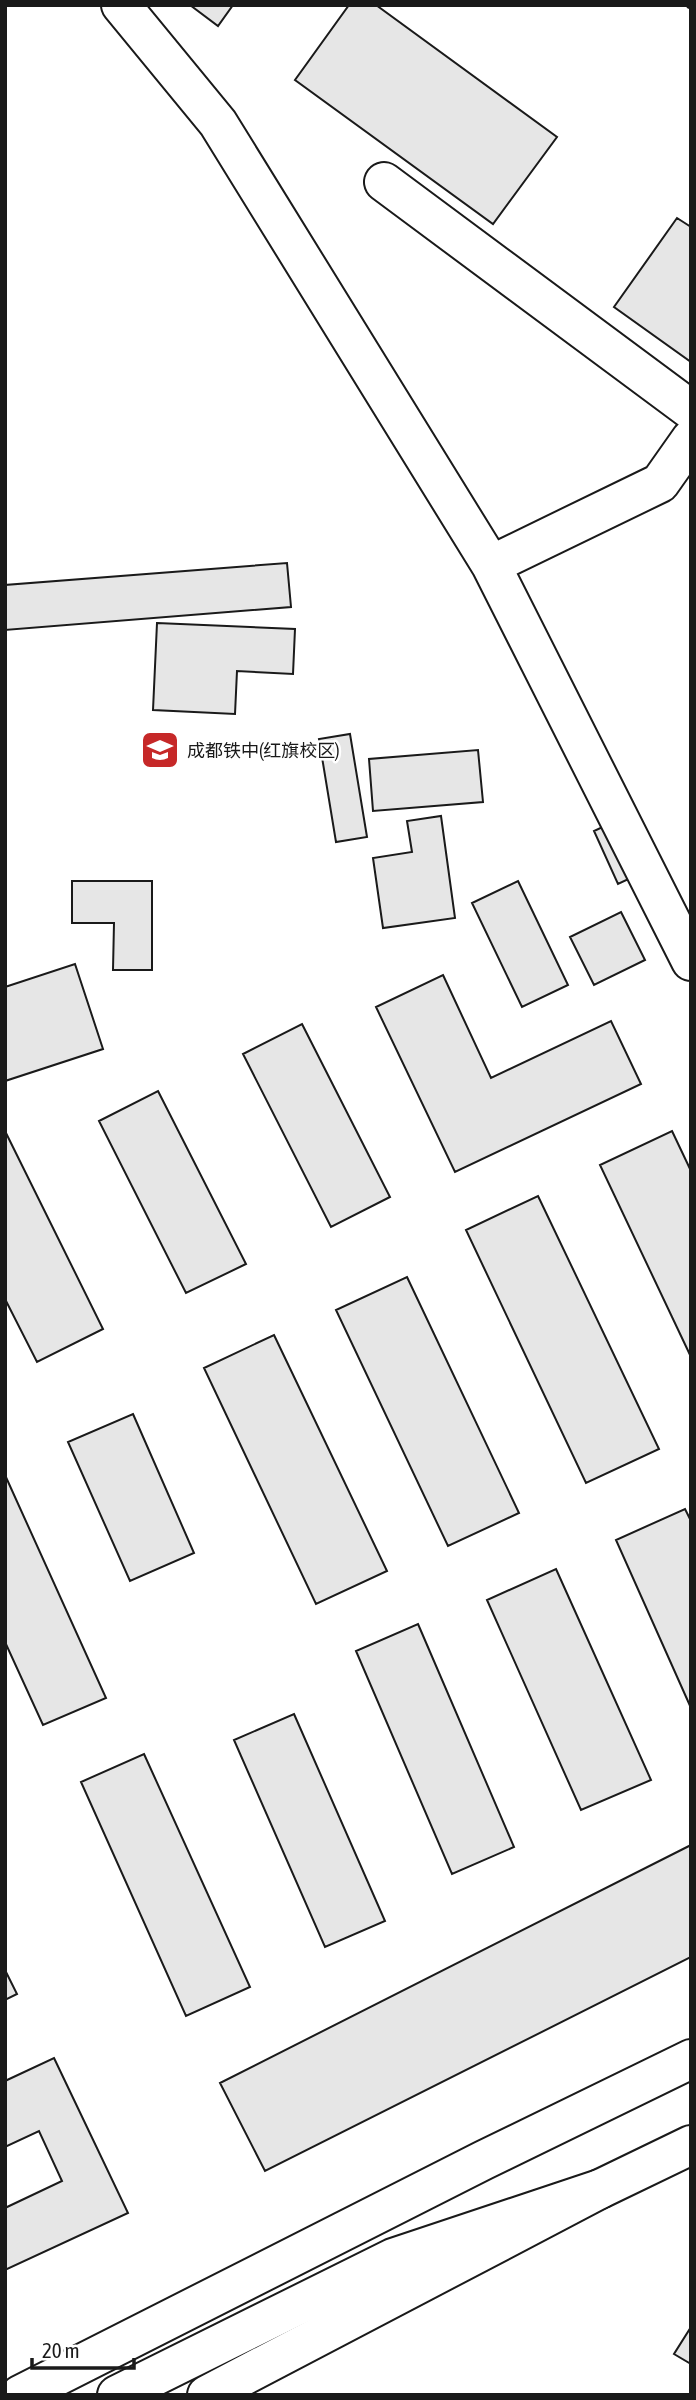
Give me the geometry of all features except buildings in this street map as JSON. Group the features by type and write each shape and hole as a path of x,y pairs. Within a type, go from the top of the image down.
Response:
{"main road":[{"path":"121,5 218,123 491,565 691,961"},
{"path":"384,182 691,410"},
{"path":"491,565 660,483 691,439"},
{"path":"20,2395 472,2166 691,2059"},
{"path":"207,2395 600,2189 691,2145"},
{"path":"117,2395 393,2258 600,2189"}],"place":[{"name":"成都铁中(红旗校区)","path":"160,750"}]}
